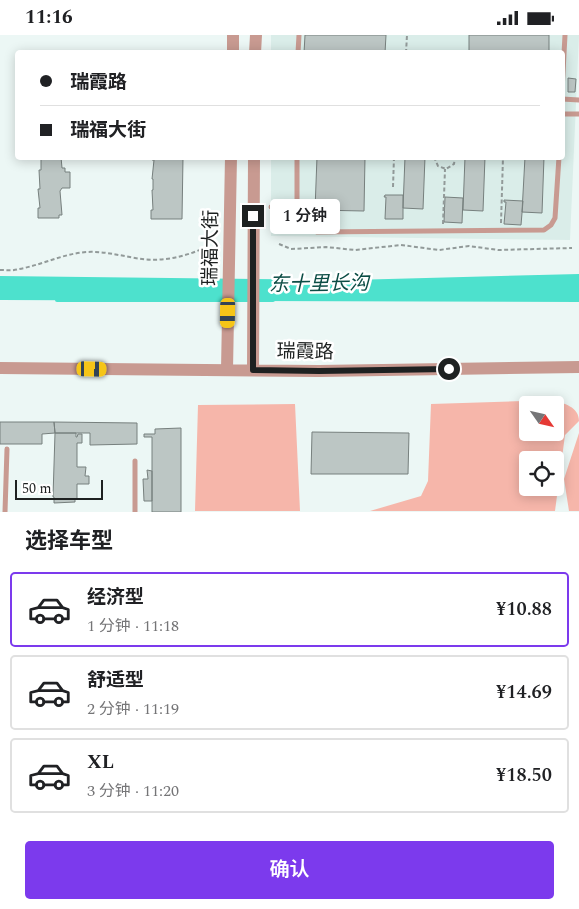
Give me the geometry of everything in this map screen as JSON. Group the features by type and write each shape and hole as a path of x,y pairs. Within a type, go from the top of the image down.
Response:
{"street":[{"path":"233,35 233,50"},
{"path":"255,50 256,35"},
{"name":"瑞福大街","path":"227,370 231,160"},
{"path":"253,370 254,160"},
{"name":"瑞霞路","path":"0,368 319,371 579,367"}],"lane":[{"path":"298,35 298,50"},
{"path":"564,50 565,35"},
{"path":"565,99 579,100"},
{"path":"565,114 579,114"},
{"path":"297,160 297,214 302,224 317,232 544,230 551,225 555,218 559,160"},
{"path":"271,207 297,208"},
{"path":"5,511 7,449"},
{"path":"135,461 135,511"}],"path":[{"path":"406,50 407,35"},
{"path":"393,187 394,160"},
{"path":"435,160 438,166 445,169 454,164 455,160"},
{"path":"501,230 503,160"},
{"path":"442,231 445,169"},
{"path":"279,244 291,249 326,247 355,250 402,245 439,251 469,246 498,250 572,248"},
{"path":"0,270 18,270 59,256 86,252 114,253 146,260 170,259 190,254 209,245"}],"shaded area":[{"path":"271,35 579,35 570,240 271,236 271,160 565,160 565,50 271,50"},
{"path":"519,401 519,441 564,441 564,403 574,409 578,416 579,421 565,435 563,451 519,451 519,496 557,496 555,511 370,511 421,496 428,481 431,404"},
{"path":"295,404 300,511 195,511 198,405"},
{"path":"579,433 579,511 569,511 564,479"}],"water":[{"path":"579,274 579,302 0,300 0,276 351,280"}],"building":[{"path":"305,35 386,35 385,50 304,50"},
{"path":"469,35 549,35 549,50 469,50"},
{"path":"568,78 576,79 575,92 568,92"},
{"path":"41,160 61,160 62,168 65,168 65,172 70,172 70,188 62,188 60,191 62,215 59,215 59,218 38,218 38,208 40,208 39,170 41,170"},
{"path":"154,160 183,160 182,219 151,219 151,210 153,210 152,179"},
{"path":"317,160 365,160 364,211 315,210"},
{"path":"405,160 425,160 423,209 403,208"},
{"path":"465,160 485,160 483,211 463,210"},
{"path":"525,160 544,160 542,213 522,212"},
{"path":"385,195 403,195 403,219 385,219"},
{"path":"445,197 463,198 462,223 444,222"},
{"path":"504,200 523,201 521,225 504,224 506,202"},
{"path":"0,422 54,422 55,433 42,434 42,444 0,444"},
{"path":"54,422 137,423 137,444 90,445 90,433 55,433"},
{"path":"181,428 181,512 152,512 152,437 144,437 144,434 155,434 155,429"},
{"path":"312,432 409,433 408,474 311,474"},
{"path":"55,433 76,433 76,437 78,434 82,434 82,443 77,443 77,467 86,467 85,476 89,476 89,484 77,484 77,499 75,499 75,502 54,503"},
{"path":"147,470 152,471 152,501 144,501 143,479 148,479"}],"waterway":[{"name":"东十里长沟","path":"57,300 273,300"}],"route":[{"path":"253,216 253,370 449,369"}]}
